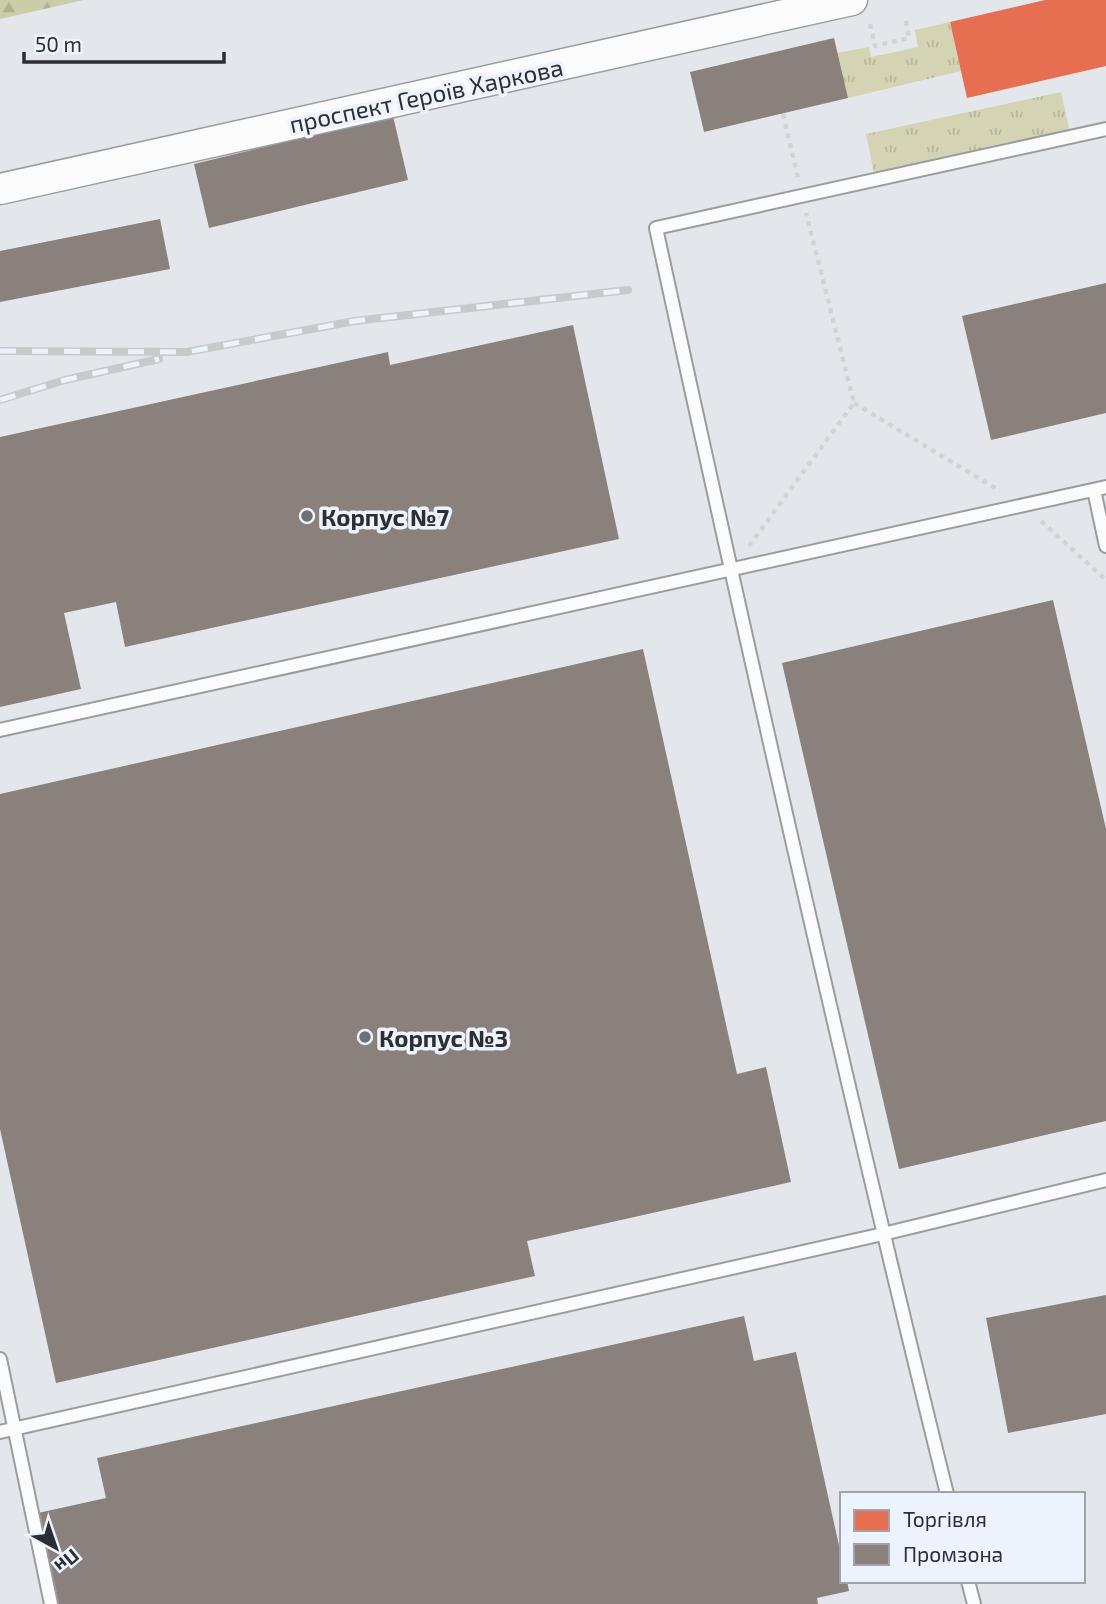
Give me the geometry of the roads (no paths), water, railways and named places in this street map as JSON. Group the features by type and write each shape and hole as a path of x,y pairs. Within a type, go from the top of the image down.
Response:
{"street":[{"name":"проспект Героїв Харкова","path":"0,189 852,0"}],"lane":[{"path":"947,1492 883,1234 730,571 656,228 1106,129"},
{"path":"0,730 1100,488 1106,546"},
{"path":"0,1432 883,1234 1106,1180"},
{"path":"0,1359 51,1604"},
{"path":"969,1583 974,1604"}],"railway":[{"path":"0,351 187,352 355,321 628,290"},
{"path":"0,400 65,380 159,359"}],"place":[{"name":"Корпус №7","path":"307,516"},
{"name":"Корпус №3","path":"365,1037"}]}
